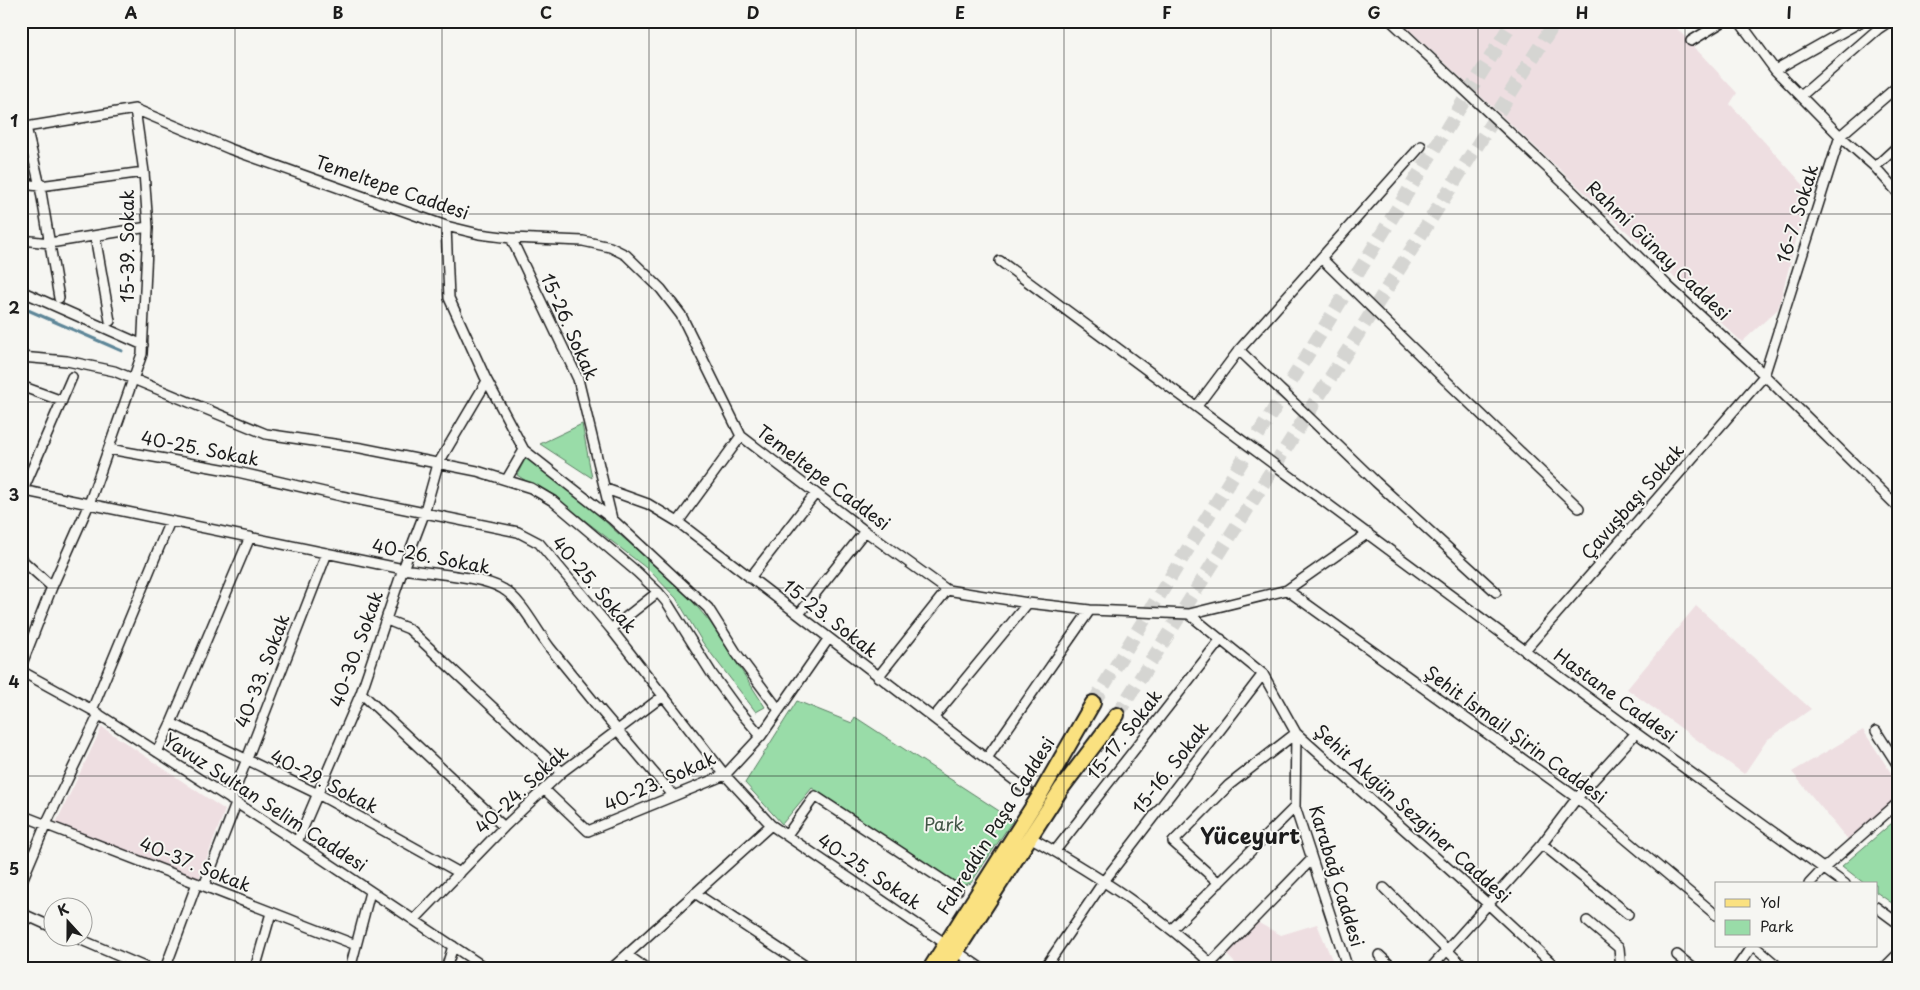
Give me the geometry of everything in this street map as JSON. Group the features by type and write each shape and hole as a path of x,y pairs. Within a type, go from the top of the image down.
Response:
{"main road":[{"name":"Fahreddin Paşa Caddesi","path":"945,969 951,947 1093,703"},
{"name":"Fahreddin Paşa Caddesi","path":"930,969 951,947 1030,837 1061,789 1117,715"}],"street":[{"name":"Rahmi Günay Caddesi","path":"1391,21 1572,191 1669,287 1752,363 1899,508"},
{"path":"1691,41 1724,21"},
{"path":"1739,21 1775,70 1840,136 1898,190"},
{"path":"1775,70 1862,21"},
{"path":"1801,96 1878,29 1890,21"},
{"path":"1840,136 1899,85"},
{"path":"59,298 40,186 24,126 135,109"},
{"name":"15-39. Sokak","path":"21,666 24,648 89,504 143,350 148,227 144,172 135,109"},
{"name":"Temeltepe Caddesi","path":"135,109 230,149 446,226 479,234 511,238 583,241 610,247 626,255 661,289 682,315 740,436 815,494 947,590 1028,603 1090,610 1190,614 1288,590 1368,533"},
{"name":"16-7. Sokak","path":"1764,376 1840,136"},
{"path":"1875,167 1899,145"},
{"path":"1196,406 1239,350 1422,146"},
{"path":"21,184 40,186 144,172"},
{"path":"446,226 449,298 487,381 524,450 612,519 708,608 737,654 779,710"},
{"path":"21,240 50,243 148,227"},
{"path":"95,236 110,320"},
{"name":"15-26. Sokak","path":"511,238 578,379 612,519"},
{"path":"1320,258 1580,508"},
{"name":"Hastane Caddesi","path":"1000,261 1636,733 1842,882"},
{"path":"21,291 143,350"},
{"path":"1239,350 1376,482 1496,592"},
{"path":"21,356 66,360 114,372 266,434 361,448 507,479 531,488 553,501 658,592 668,604 712,674 761,736"},
{"name":"Çavuşbaşı Sokak","path":"1525,650 1764,376"},
{"path":"22,490 72,377"},
{"name":"40-30. Sokak","path":"297,842 361,693 424,514 438,464 487,381"},
{"path":"21,386 62,401"},
{"path":"678,522 740,436"},
{"name":"40-25. Sokak","path":"109,448 233,471 424,514 518,532 539,543 725,774 771,825 982,969"},
{"path":"507,479 524,450"},
{"name":"15-23. Sokak","path":"606,489 648,504 678,522 1027,790"},
{"name":"40-26. Sokak","path":"22,490 403,570 456,576 501,588 513,596 548,646 616,730 674,796"},
{"path":"750,578 815,494"},
{"path":"21,883 96,712 170,521"},
{"path":"799,614 865,531"},
{"path":"157,752 250,537"},
{"name":"40-33. Sokak","path":"165,969 233,802 246,761 327,553"},
{"path":"21,559 52,587"},
{"path":"878,677 947,590"},
{"name":"Şehit İsmail Şirin Caddesi","path":"1288,590 1577,798 1715,914"},
{"path":"610,629 658,592"},
{"path":"934,717 1028,603"},
{"path":"987,758 1090,610"},
{"name":"Şehit Akgün Sezginer Caddesi","path":"1190,614 1263,674 1296,733 1488,903 1558,969"},
{"path":"387,620 410,629 562,772"},
{"name":"40-23. Sokak","path":"544,790 588,830 725,774 761,736 829,638"},
{"name":"15-17. Sokak","path":"1055,851 1220,640"},
{"name":"Yavuz Sultan Selim Caddesi","path":"21,671 96,712 297,842 487,969"},
{"name":"15-16. Sokak","path":"1045,968 1104,882 1263,674"},
{"path":"361,693 504,827"},
{"name":"40-24. Sokak","path":"414,920 504,827 562,772 663,696"},
{"name":"40-29. Sokak","path":"171,723 246,761 318,794 460,873"},
{"path":"1876,731 1899,767"},
{"path":"1219,883 1173,842 1228,785 1296,733"},
{"name":"Karabağ Caddesi","path":"1296,733 1296,807 1348,969"},
{"path":"1430,969 1542,844 1577,798 1636,733"},
{"path":"787,836 816,796 958,890"},
{"path":"1811,882 1824,868 1899,802"},
{"path":"1172,929 1296,807"},
{"name":"40-37. Sokak","path":"21,815 356,946"},
{"path":"612,969 771,825"},
{"path":"1030,837 1104,882 1172,929 1214,966 1312,859"},
{"path":"1542,844 1628,914"},
{"path":"1384,888 1466,969"},
{"path":"350,969 370,892"},
{"path":"695,893 810,969"},
{"path":"1878,908 1899,924"},
{"path":"21,913 42,922"},
{"path":"255,969 271,913"},
{"path":"1587,921 1619,948 1621,969"},
{"path":"92,944 149,969"},
{"path":"446,969 453,946"},
{"path":"1736,969 1752,948"},
{"path":"1756,948 1782,969"},
{"path":"1888,967 1899,953"},
{"path":"1677,954 1694,969"},
{"path":"627,955 647,969"},
{"path":"1380,956 1394,969"}],"shaded area":[{"path":"1400,21 1560,21 1567,27 1572,21 1670,21 1737,93 1730,104 1809,191 1778,309 1742,342 1715,317 1721,311 1689,281 1683,286 1670,273 1674,267 1645,239 1640,244"},
{"path":"1696,606 1811,709 1767,740 1744,774 1627,689"},
{"path":"102,727 225,810 199,879 56,823"},
{"path":"1863,730 1899,785 1899,797 1848,840 1792,772"},
{"path":"1255,921 1281,935 1317,924 1336,969 1241,969 1226,954"}],"green space":[{"path":"582,424 592,478 540,444"},
{"path":"527,455 572,489 612,528 682,589 710,622 765,707 756,712 703,643 676,598 650,571 578,515 517,475"},
{"name":"Park","path":"797,701 852,723 855,717 1013,820 971,883 961,886 812,788 782,824 745,783"},
{"path":"1899,817 1899,908 1878,893 1878,882 1862,882 1842,866"}],"waterway":[{"path":"21,307 122,351"}],"tunnel":[{"path":"1093,703 1513,21"},
{"path":"1117,715 1556,21"}],"district":[{"name":"Yüceyurt","path":"1250,836"}]}
